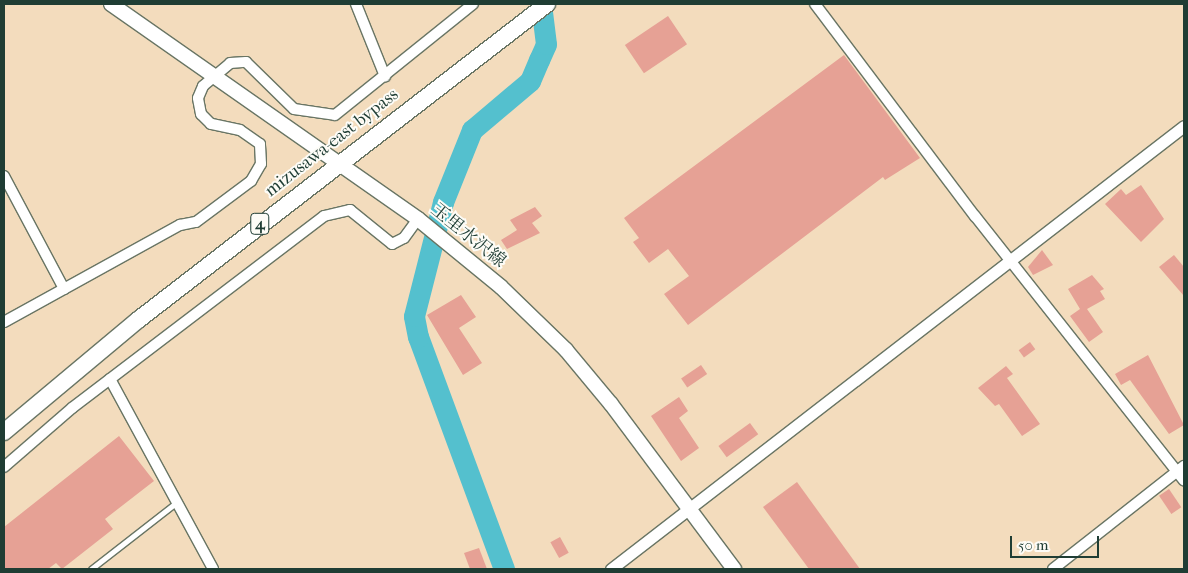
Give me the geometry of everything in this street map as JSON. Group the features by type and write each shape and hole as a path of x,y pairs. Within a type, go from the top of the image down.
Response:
{"highway":[{"name":"mizusawa-east bypass","path":"4,432 336,164 547,4"}],"main road":[{"name":"玉里水沢線","path":"111,4 128,10 210,77 418,219 457,250 566,350 734,569"}],"street":[{"path":"356,4 385,76"},
{"path":"4,322 180,225 196,222 251,181 261,164 260,144 240,130 211,124 201,114 198,98 210,77 230,63 246,62 294,109 336,116 473,4"},
{"path":"815,4 1010,259 1180,469 1184,481"},
{"path":"611,569 690,512 1010,259 1184,126"},
{"path":"4,176 64,289"},
{"path":"4,467 110,379 330,212 350,210 392,244 404,238 418,219"},
{"path":"110,379 213,569"},
{"path":"1053,569 1180,469"}],"lane":[{"path":"91,569 177,502"}],"building":[{"path":"668,16 687,44 644,73 625,45"},
{"path":"844,55 920,158 885,180 883,177 688,325 664,294 689,276 668,249 649,263 633,242 639,238 624,218"},
{"path":"1141,185 1164,219 1141,242 1105,204 1121,189 1126,195"},
{"path":"535,207 542,216 532,223 540,233 507,249 501,240 517,230 510,220"},
{"path":"1042,250 1053,265 1033,275 1028,267"},
{"path":"1174,255 1184,267 1184,296 1159,267"},
{"path":"1092,275 1104,289 1100,291 1105,299 1087,309 1103,332 1089,342 1070,316 1080,309 1068,289"},
{"path":"461,295 476,317 459,328 482,363 463,375 427,315"},
{"path":"1030,342 1035,349 1024,358 1019,350"},
{"path":"1148,355 1184,425 1169,434 1130,380 1121,385 1115,374"},
{"path":"701,365 707,374 687,388 681,378"},
{"path":"1006,366 1013,374 1007,378 1040,424 1022,436 999,404 995,406 978,388"},
{"path":"679,397 688,411 679,418 699,448 681,461 651,416"},
{"path":"750,423 758,434 727,457 718,446"},
{"path":"119,436 154,481 105,519 113,529 62,569 56,563 48,569 4,569 4,527"},
{"path":"797,482 860,569 809,569 763,507"},
{"path":"1169,489 1181,507 1171,514 1159,496"},
{"path":"560,537 569,553 559,558 550,542"},
{"path":"479,548 487,569 470,569 464,553"}],"waterway":[{"path":"504,569 418,337 414,316 443,202 472,130 530,81 546,44 541,4"}]}
